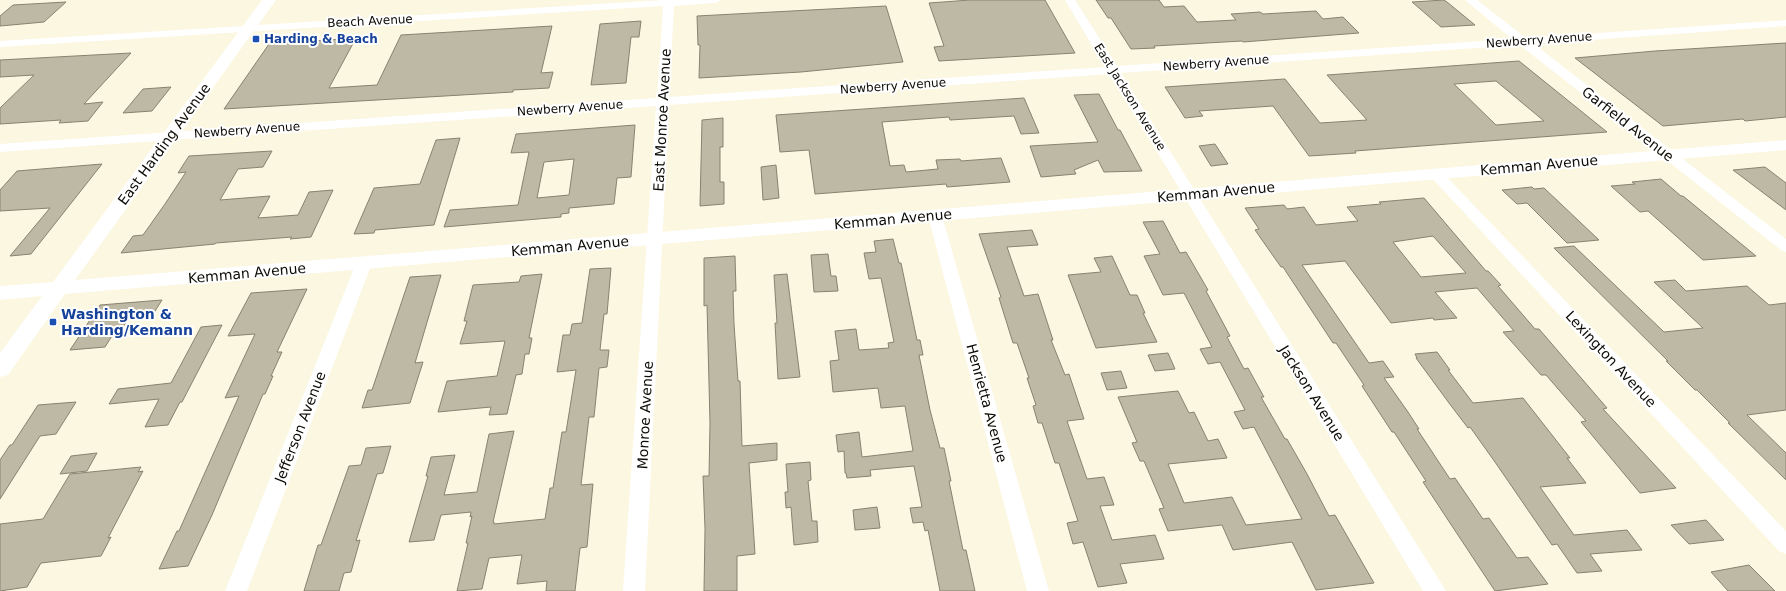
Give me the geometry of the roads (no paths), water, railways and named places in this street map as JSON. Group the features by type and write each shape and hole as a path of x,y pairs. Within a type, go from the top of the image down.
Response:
{"street":[{"name":"East Harding Avenue","path":"0,369 269,0"},
{"name":"Beach Avenue","path":"0,44 669,1 716,0"},
{"name":"East Jackson Avenue","path":"1070,0 1190,194"},
{"name":"Garfield Avenue","path":"1470,0 1786,247"},
{"name":"East Monroe Avenue","path":"655,239 669,1"},
{"name":"Newberry Avenue","path":"0,148 1786,23"},
{"name":"Kemman Avenue","path":"0,293 1786,145"},
{"name":"Lexington Avenue","path":"1435,173 1786,545"},
{"name":"Jackson Avenue","path":"1190,194 1435,591"},
{"name":"Henrietta Avenue","path":"935,216 1038,591"},
{"name":"Monroe Avenue","path":"634,591 655,239"},
{"name":"Jefferson Avenue","path":"236,591 364,264"}],"place":[{"name":"Harding & Beach","path":"256,39"},
{"name":"Washington & Harding/Kemann","path":"53,322"}]}
